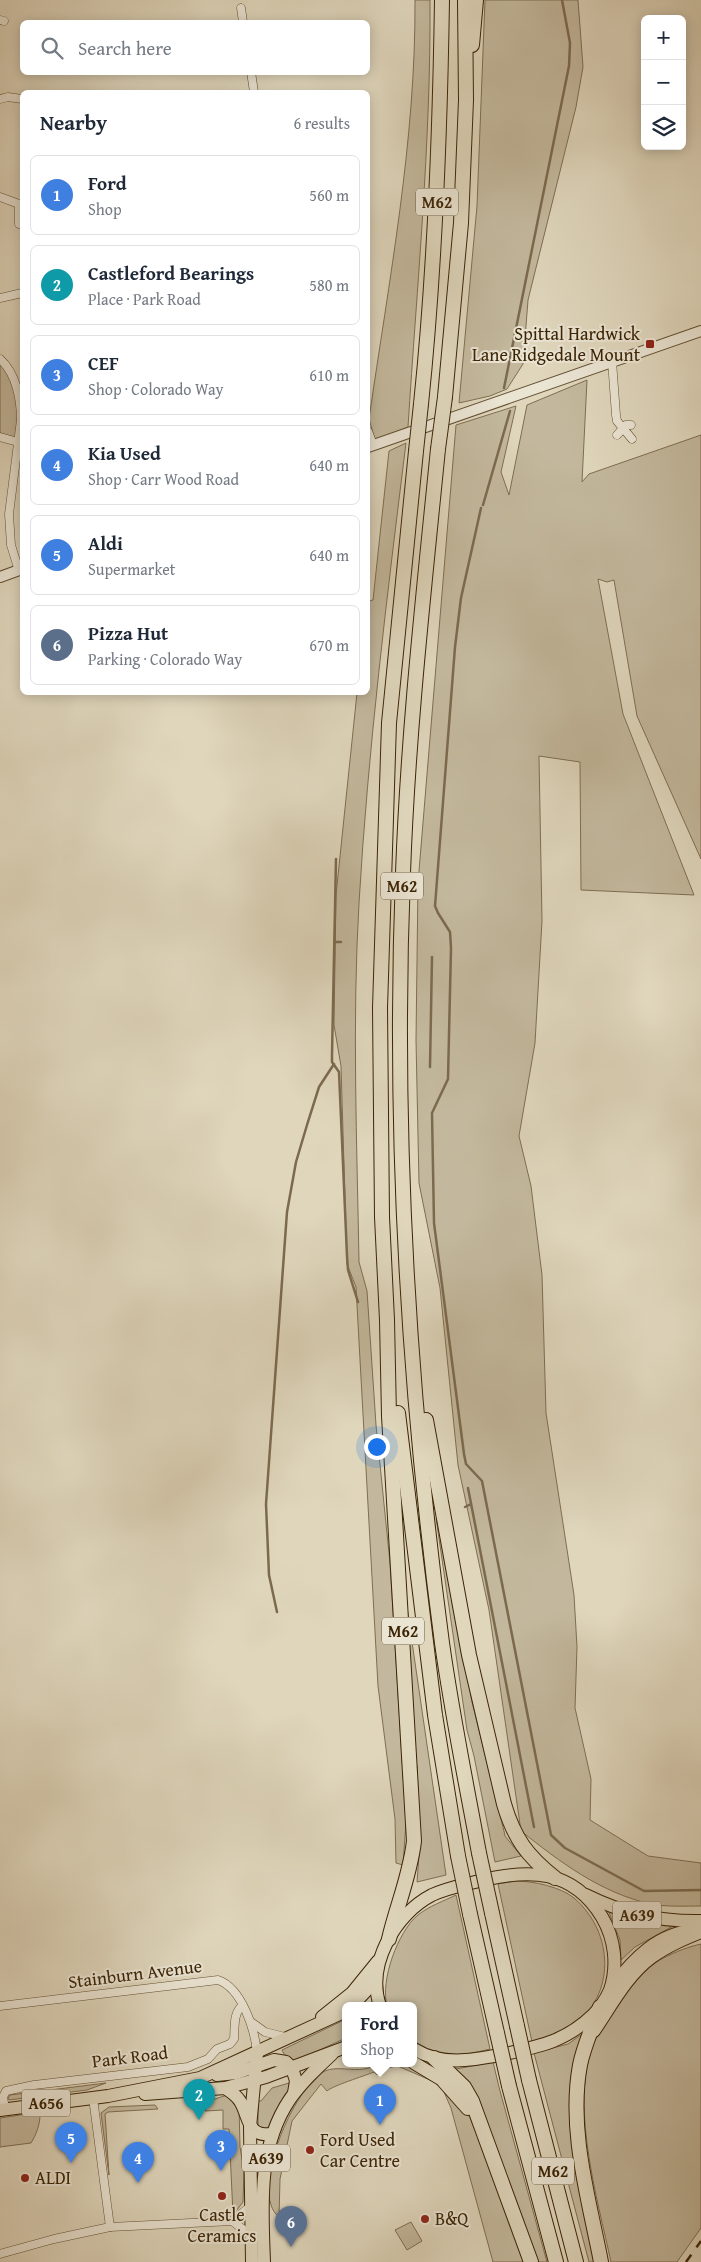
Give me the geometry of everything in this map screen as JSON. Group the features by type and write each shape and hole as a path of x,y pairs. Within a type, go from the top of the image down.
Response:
{"highway":[{"name":"M62","path":"389,1939 397,1907 411,1867 414,1841 389,1416 382,1217 380,1120 383,868 389,723 432,300 439,165 442,0"},
{"name":"M62","path":"465,0 466,100 458,260 413,704 403,873 401,1126 409,1324 426,1508 442,1646 458,1741 479,1853 529,2080 576,2262"},
{"path":"466,100 476,0"},
{"name":"M62","path":"387,1320 435,1715 458,1856 509,2086 556,2262"},
{"path":"409,1324 469,1654 504,1804 511,1826 522,1846 555,1878"},
{"name":"M62","path":"600,2007 580,2064 576,2112 584,2172 601,2262"},
{"path":"434,2058 464,2087 472,2101 531,2262"},
{"path":"444,2081 461,2098 480,2125"}],"main road":[{"name":"A639","path":"356,2002 366,1991 389,1939 412,1909 432,1895 506,1874 533,1873 555,1878 610,1907 634,1914 684,1921 701,1921"},
{"name":"A639","path":"577,1890 595,1908 608,1927 614,1958 609,1991"},
{"name":"A639","path":"417,2054 461,2062 542,2046 560,2039 579,2028 600,2007 609,1991 630,1963 655,1943 677,1932 701,1930"},
{"path":"587,2042 623,1989 650,1958 663,1949 701,1930"},
{"path":"311,2027 352,1993 382,1955"},
{"name":"A639","path":"376,1972 379,2002"},
{"name":"Park Road","path":"2,2110 108,2096 200,2078 342,2013"},
{"name":"A639","path":"264,2262 263,2175 272,2134 283,2110 294,2093 340,2050"},
{"name":"Park Road","path":"108,2096 163,2094 225,2088 253,2081 292,2068 321,2055 340,2050"},
{"name":"A639","path":"252,2262 250,2127 257,2052"},
{"path":"417,2056 444,2081"},
{"path":"200,2078 236,2073 274,2060 286,2062 292,2068 296,2081 294,2093"},
{"path":"225,2088 239,2100 250,2127 261,2134 272,2134"}],"street":[{"path":"241,8 244,20"},
{"path":"251,75 254,90"},
{"path":"0,99 8,97 20,99"},
{"path":"0,197 20,203"},
{"path":"19,224 20,214"},
{"path":"0,298 20,293"},
{"path":"370,446 701,331"},
{"path":"0,359 10,370 20,399"},
{"path":"612,361 616,415 632,439"},
{"path":"0,578 20,570 10,545 9,500 20,424"},
{"path":"617,435 623,428 631,425"},
{"path":"0,437 18,442"},
{"name":"Stainburn Avenue","path":"0,2006 218,1980 225,1982 251,2022 257,2052"},
{"name":"Park Road","path":"2,2110 3,2097 6,2091 34,2085 188,2067 208,2059 217,2049 230,2044 234,2039 236,2016 242,2006"},
{"path":"251,2022 265,2032 287,2038"},
{"path":"93,2098 110,2227"},
{"path":"0,2254 54,2239 110,2227 232,2221 251,2206"},
{"path":"232,2221 252,2236"}],"shaded area":[{"path":"415,0 430,0 426,160 408,427 375,440 370,422 370,412 400,210 411,105"},
{"path":"485,0 578,0 583,67 576,107 528,300 523,364 507,389 490,396 459,403 477,206"},
{"path":"0,359 19,394 18,439 0,433"},
{"path":"587,380 582,482 589,474 701,435 701,859 637,716 614,580 607,582 598,579 623,714 694,895 581,890 580,762 539,756 542,921 535,1043 519,1136 531,1186 542,1275 546,1413 574,1595 577,1647 575,1708 591,1779 590,1820 648,1856 701,1863 701,1906 657,1905 615,1892 566,1865 521,1831 489,1610 458,1465 440,1288 419,1183 416,1040 418,883 456,425 516,406 501,472 509,495 527,405"},
{"path":"406,443 385,615 367,788 359,903 355,1038 359,1262 367,1291 376,1425 390,1563 406,1822 403,1865 396,1863 395,1819 378,1686 356,1287 347,1264 341,1066 334,1025 336,895 357,695 370,695 370,601 373,600 389,451"},
{"path":"436,1518 438,1518 472,1702 505,1836 521,1856 495,1862 467,1730"},
{"path":"405,1594 446,1875 417,1882 420,1842 417,1765 415,1766"},
{"path":"516,1881 546,1885 574,1898 587,1912 597,1928 603,1946 605,1964 603,1982 596,1999 586,2014 571,2027 552,2036 532,2042 498,1884"},
{"path":"456,1895 490,2049 470,2053 441,2054 423,2047 417,2044 417,2002 387,2002 386,1983 392,1957 411,1922 427,1909"},
{"path":"608,1910 639,1922 675,1925 635,1947 621,1960 620,1940"},
{"path":"701,1944 701,2228 677,2262 611,2262 588,2150 584,2091 587,2064 597,2036 628,1987 638,1975 663,1958"},
{"path":"342,2021 342,2040 295,2061 284,2054 282,2050"},
{"path":"588,2030 575,2074 597,2262 589,2262 534,2053 568,2044"},
{"path":"493,2062 547,2262 537,2262 479,2099 456,2069"},
{"path":"392,2067 383,2069 377,2075 374,2072 327,2091 321,2084 292,2121 280,2179 279,2217 271,2204 269,2186 272,2164 289,2117 300,2097 313,2081 325,2071 334,2069"},
{"path":"400,2067 417,2067 437,2078 468,2113 492,2171 524,2262 493,2262 451,2108 444,2092 437,2083"},
{"path":"106,2083 87,2090 9,2100 8,2098 10,2095"},
{"path":"289,2083 289,2090 268,2129 258,2127 258,2101 261,2101 272,2088"},
{"path":"227,2095 239,2105 240,2147 244,2171 243,2202 233,2215 229,2129 223,2129 223,2110 205,2111 209,2101"},
{"path":"155,2105 158,2109 108,2112 105,2114 109,2175 101,2113 109,2107"},
{"path":"33,2113 40,2115 40,2119 35,2137 31,2143 0,2147 0,2118"},
{"path":"411,2222 422,2241 407,2250 395,2230"}],"waterway":[{"path":"504,388 569,66 570,43 562,0"},
{"path":"483,505 510,411"},
{"path":"481,508 461,598 455,647 435,906 450,932 451,948 448,1079 432,1113 434,1223 464,1454 466,1464 482,1481 551,1835 565,1848 644,1891 701,1890"},
{"path":"336,859 332,1062 339,1072 348,1270 358,1302"},
{"path":"335,942 341,942"},
{"path":"430,1067 432,957"},
{"path":"277,1612 269,1575 266,1504 287,1212 296,1162 319,1087 334,1064"},
{"path":"468,1488 534,1827"},
{"path":"465,1507 471,1504"}],"railway":[{"path":"686,2262 701,2241"}],"place":[{"name":"Spittal Hardwick Lane Ridgedale Mount","path":"650,344"},
{"name":"Castleford Bearings","path":"199,2120"},
{"name":"Ford","path":"380,2125"},
{"name":"Ford Used Car Centre","path":"310,2150"},
{"name":"Aldi","path":"71,2163"},
{"name":"CEF","path":"221,2171"},
{"name":"ALDI","path":"25,2178"},
{"name":"Kia Used","path":"138,2183"},
{"name":"Castle Ceramics","path":"222,2196"},
{"name":"B&Q","path":"425,2219"},
{"name":"Pizza Hut","path":"291,2247"}]}
